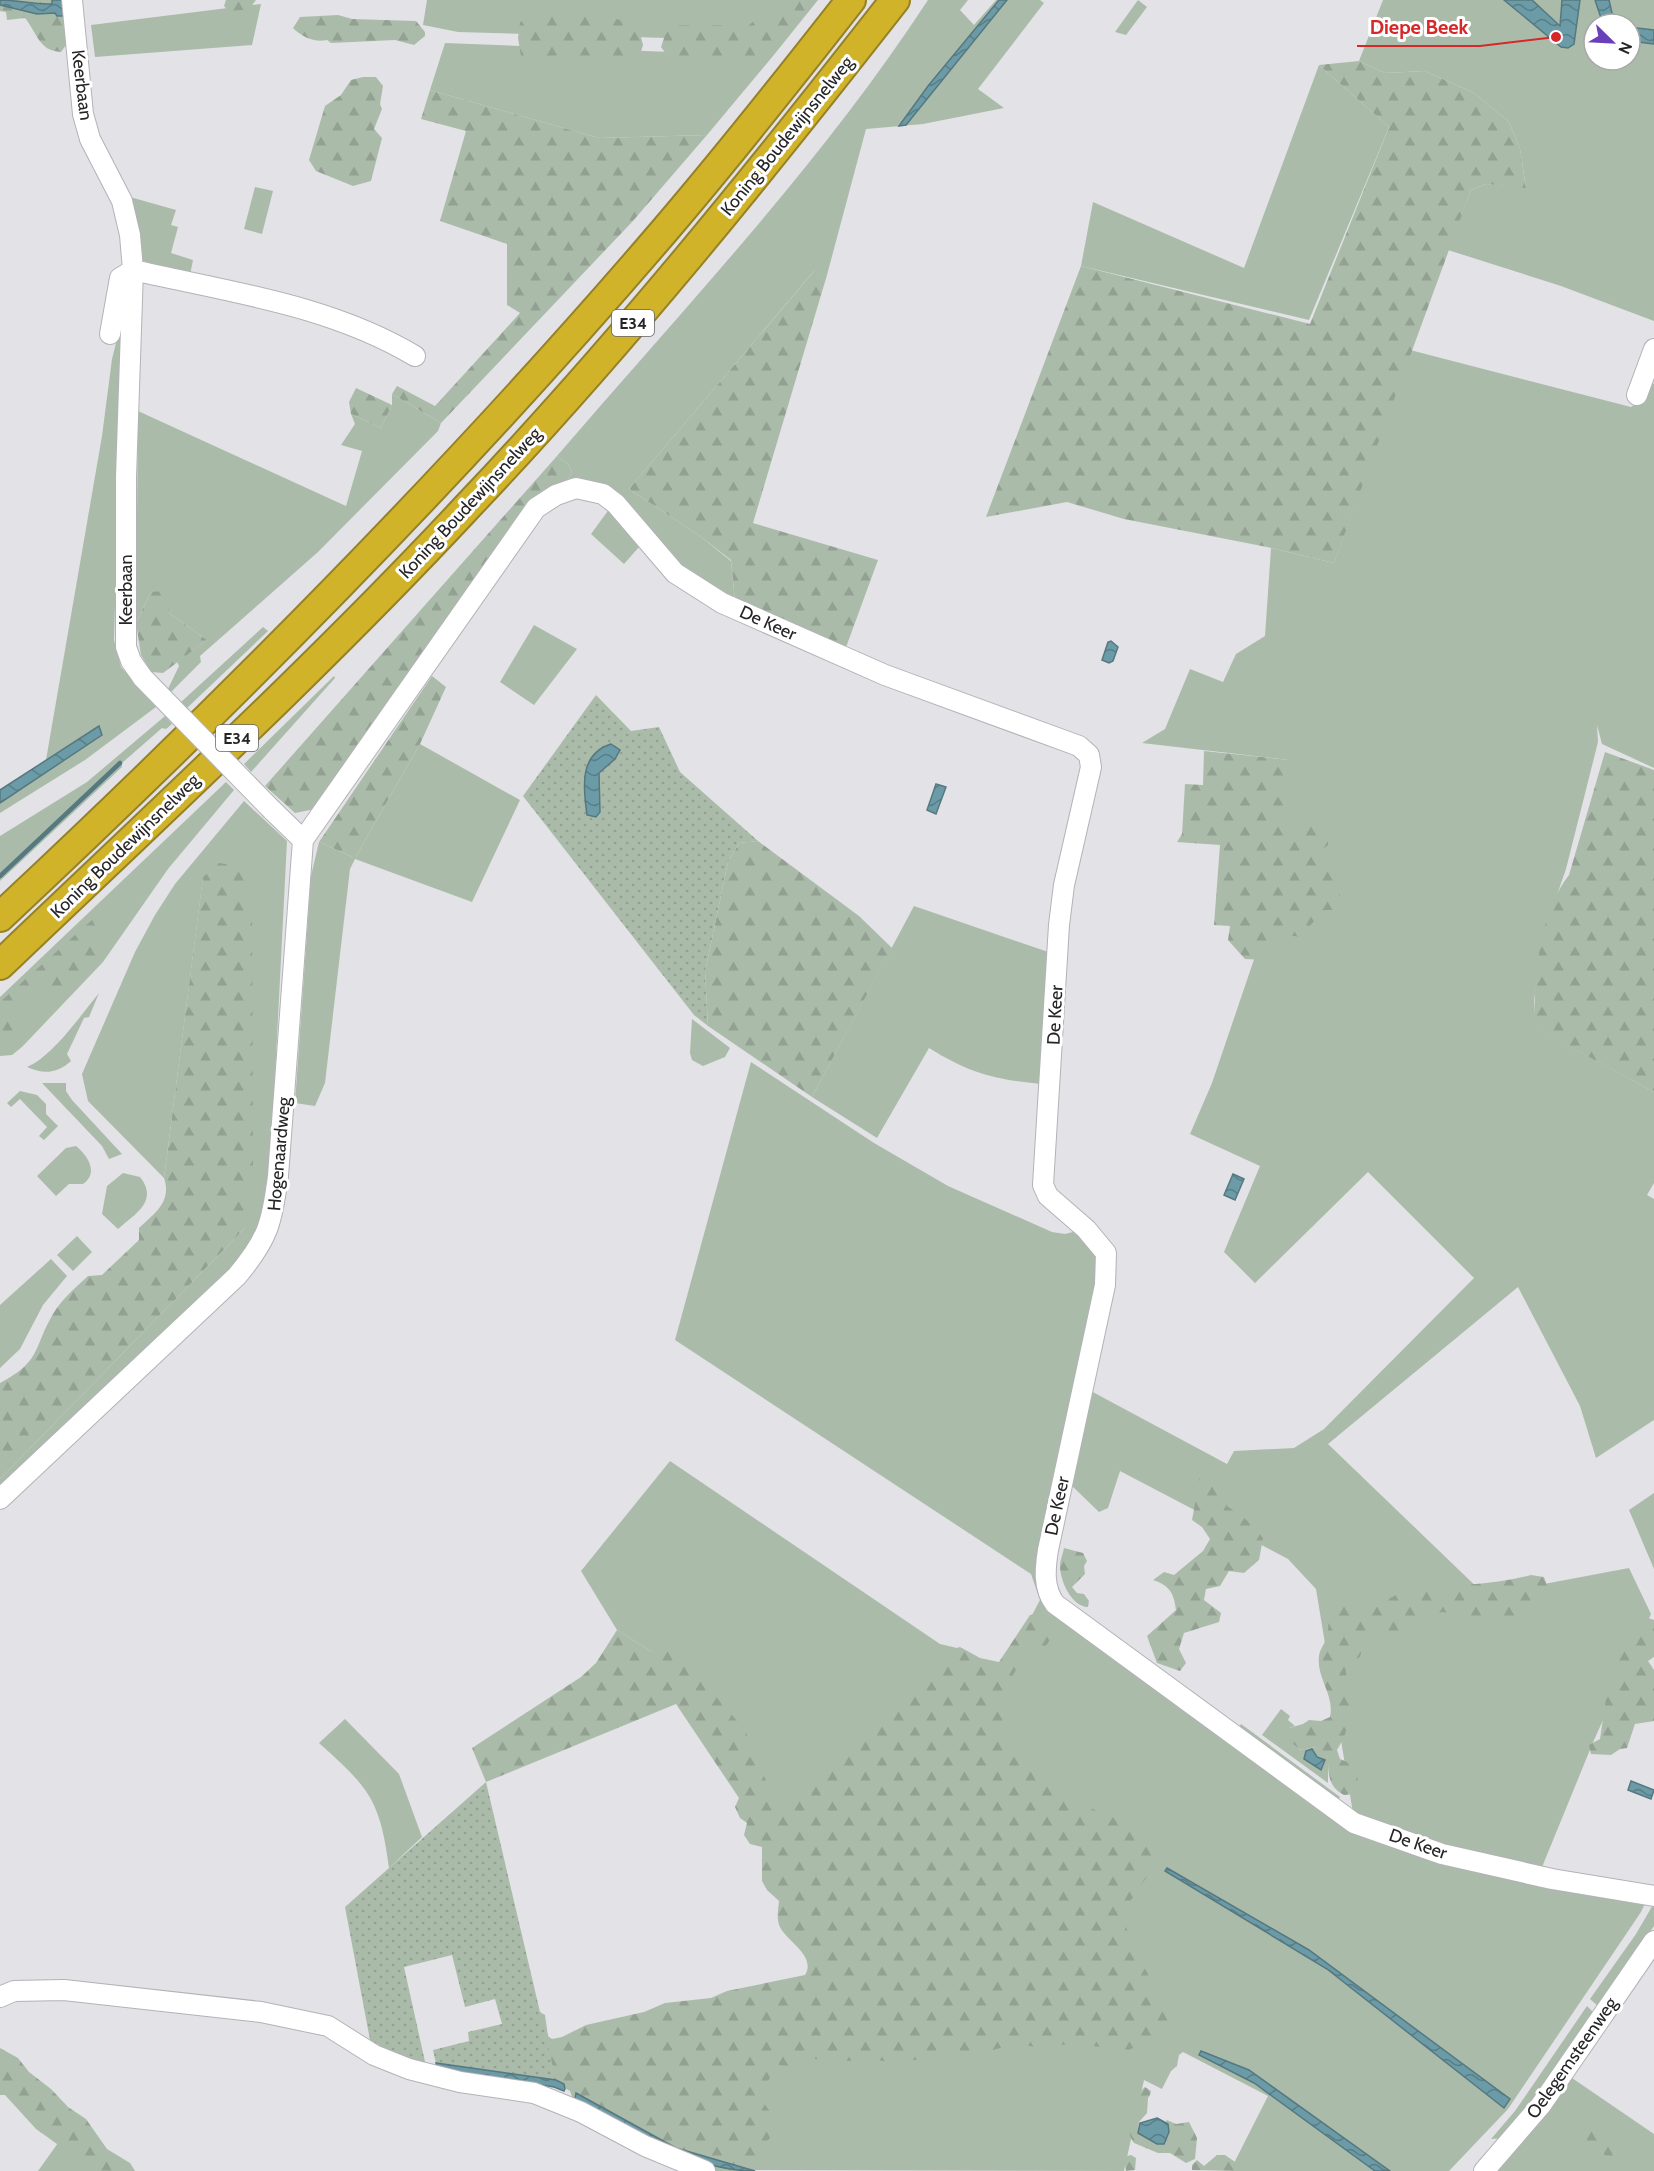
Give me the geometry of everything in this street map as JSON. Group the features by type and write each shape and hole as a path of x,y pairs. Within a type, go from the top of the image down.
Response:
{"highway":[{"name":"Koning Boudewijnsnelweg","path":"0,917 173,753 309,618 442,479 665,231 851,0"},
{"name":"Koning Boudewijnsnelweg","path":"0,965 335,645 469,506 565,402 682,265 790,134 895,0"}],"street":[{"name":"Keerbaan","path":"72,0 83,114 90,139 122,201 130,235 133,270 126,647 131,661 143,678 303,840"},
{"path":"110,334 120,278 133,270 314,312 354,324 415,356"},
{"path":"1637,395 1654,349"},
{"name":"De Keer","path":"303,840 536,508 556,495 576,488 603,494 616,504 675,573 722,603 885,675 1079,746 1089,754 1091,767 1064,885 1059,925 1043,1185 1048,1196 1086,1229 1106,1253 1106,1260 1105,1286 1048,1550 1046,1579 1052,1599 1065,1612 1354,1822 1442,1854 1552,1879 1654,1896"},
{"name":"Hogenaardweg","path":"0,1499 237,1276 260,1250 273,1219 279,1176 303,840"},
{"name":"Oelegemsteenweg","path":"1484,2171 1541,2105 1654,1941"},
{"path":"0,1997 14,1991 64,1990 261,2012 328,2026 374,2055 409,2069 460,2082 534,2093 581,2112 645,2146 705,2171"}],"green space":[{"path":"0,0 65,0 69,41 61,52 48,48 39,40 25,18 7,20 6,12 0,11"},
{"path":"226,0 256,0 249,9 234,11 231,14 224,6"},
{"path":"427,0 797,0 773,31 738,40 458,32 423,25"},
{"path":"790,0 818,0 773,56 680,61 669,58 661,47 667,29 673,25 723,25 743,30 760,16 779,17"},
{"path":"928,0 968,0 960,10 974,25 996,0 1040,0 1044,3 978,89 1004,108 923,124 866,129 827,275 814,271 629,489 700,536 731,561 735,602 690,577 602,485 590,481 566,483 572,473 569,465 557,456 797,177 887,61"},
{"path":"1138,0 1147,7 1126,35 1115,32"},
{"path":"1383,0 1595,0 1599,12 1582,12 1582,72 1642,72 1642,42 1654,44 1654,321 1561,286 1448,250 1471,190 1486,184 1526,187 1520,149 1509,122 1474,93 1425,71 1385,73 1359,61"},
{"path":"1609,0 1654,0 1654,30 1642,28 1642,12 1612,12"},
{"path":"261,4 252,45 95,57 91,25"},
{"path":"552,13 618,19 638,26 643,45 639,58 572,60 558,55 541,61 521,56 518,38 520,22"},
{"path":"338,15 352,19 416,21 425,32 425,36 414,45 395,40 331,43 327,40 318,41 309,38 293,28 300,17"},
{"path":"445,43 773,56 707,135 599,138 430,90"},
{"path":"1359,61 1385,73 1425,71 1474,93 1509,122 1520,149 1526,188 1486,184 1471,190 1334,563 1267,547 1124,519 1067,502 986,517 1081,266 1310,324 1389,127 1319,65"},
{"path":"1319,65 1389,127 1309,320 1081,266 1093,202 1244,268"},
{"path":"376,77 383,86 380,104 382,109 374,129 382,138 371,181 353,186 316,171 309,160 325,106 341,95 351,80"},
{"path":"430,90 599,138 707,135 632,222 441,423 392,394 397,386 435,406 520,313 507,305 507,244 440,221 466,131 421,119"},
{"path":"255,187 273,191 262,234 244,229"},
{"path":"130,197 176,210 171,225 178,227 171,253 193,260 190,275 143,261 136,216"},
{"path":"815,270 827,275 753,523 878,560 845,650 735,602 731,560 700,536 629,489"},
{"path":"123,333 114,640 121,667 156,707 85,760 0,813 0,803 102,735 98,727 46,760 102,436 112,359 118,335"},
{"path":"1410,350 1631,407 1638,402 1646,380 1654,384 1654,768 1602,744 1597,725 1598,742 1566,869 1543,935 1534,1001 1536,1028 1654,1092 1654,1183 1647,1195 1654,1199 1654,1420 1596,1458 1580,1406 1518,1287 1328,1444 1485,1595 1629,1568 1651,1614 1594,1740 1540,1872 1647,1899 1641,1912 1508,2109 1449,2171 1230,2171 1268,2096 1183,2052 1179,2055 1177,2066 1171,2071 1162,2089 1144,2080 1124,2171 751,2170 769,2046 1028,1771 995,1737 997,1671 1022,1634 1040,1600 1031,1574 675,1340 751,1062 874,1143 948,1186 1052,1232 1065,1234 1081,1230 1100,1257 1044,1595 1353,1813 1316,1589 1288,1559 1120,1471 1108,1508 1099,1512 1069,1483 1089,1390 1227,1464 1234,1451 1294,1448 1324,1429 1474,1278 1368,1172 1255,1283 1224,1252 1260,1166 1190,1134 1212,1083 1264,930 1289,760 1142,743 1165,729 1190,669 1223,682 1236,654 1265,636 1271,548 1334,563"},
{"path":"356,388 392,405 381,428 351,414 349,402"},
{"path":"392,394 441,423 438,431 318,552 200,656 201,662 171,692 168,689 179,666 177,662 207,640 169,613 151,592 136,623 138,411 346,506 362,451 341,445 355,424 351,414 381,428 392,405"},
{"path":"557,456 569,465 572,473 566,483 315,809 295,813 265,786"},
{"path":"610,508 640,546 624,564 591,534"},
{"path":"165,591 169,613 207,640 163,673 151,672 141,655 136,623 151,592"},
{"path":"534,625 577,649 534,705 500,682"},
{"path":"263,627 268,631 187,708 181,702"},
{"path":"334,676 335,678 251,772 244,764"},
{"path":"432,676 446,687 420,744 355,858 319,842"},
{"path":"596,695 631,731 659,727 680,772 758,841 739,843 728,862 705,972 708,1026 694,1015 523,796"},
{"path":"165,716 172,724 166,729 162,728 122,763 122,767 0,881 0,836 87,782"},
{"path":"420,744 520,800 472,902 355,859 350,869 325,1083 315,1106 295,1103 311,876 319,842 355,858"},
{"path":"1204,751 1290,760 1283,818 1297,825 1310,819 1331,826 1328,845 1315,855 1339,882 1341,910 1324,910 1300,937 1281,934 1262,960 1245,959 1228,940 1230,926 1214,925 1220,845 1177,842 1182,834 1185,784 1203,785"},
{"path":"1605,752 1654,770 1654,1092 1535,1028 1537,969 1545,928 1559,890 1569,875"},
{"path":"226,782 234,790 168,869 103,962 22,1047 12,1055 0,1056 0,997"},
{"path":"244,801 287,841 269,1195 251,1249 0,1489 0,1479 245,1228 203,878 164,1178 88,1101 82,1074 135,952 155,915 175,884"},
{"path":"758,841 859,916 892,948 812,1097 708,1026 705,972 728,862 739,843"},
{"path":"219,863 243,867 252,905 253,1178 245,1228 0,1479 0,1383 14,1375 30,1360 53,1314 65,1298 88,1276 102,1275 139,1240 139,1228 156,1212 164,1200 166,1186 164,1178 203,877"},
{"path":"914,906 1057,955 1051,1085 987,1075 960,1065 929,1048 877,1138 812,1097"},
{"path":"93,919 99,921 104,927 98,957 72,983 56,988 33,989 24,1002 9,1038 0,1042 0,1002"},
{"path":"99,993 89,1017 84,1018 67,1054 71,1061 51,1072 27,1067 37,1062 56,1045"},
{"path":"692,1019 730,1048 725,1057 703,1066 692,1060 690,1053"},
{"path":"42,1083 66,1083 66,1091 72,1100 122,1154 109,1159 102,1146"},
{"path":"20,1091 37,1095 46,1104 46,1114 58,1126 44,1140 39,1136 47,1127 20,1099 11,1107 7,1103"},
{"path":"76,1146 90,1165 88,1180 83,1184 69,1184 56,1196 37,1176 66,1148"},
{"path":"123,1173 140,1177 147,1193 142,1206 118,1229 102,1214 107,1186"},
{"path":"77,1236 92,1252 73,1271 57,1255"},
{"path":"51,1259 67,1276 43,1305 20,1349 0,1368 0,1305"},
{"path":"670,1461 940,1644 957,1648 848,1765 779,1811 652,1652 617,1630 581,1571"},
{"path":"1201,1471 1214,1471 1223,1480 1227,1506 1252,1524 1263,1538 1259,1560 1244,1573 1229,1571 1220,1586 1206,1589 1204,1600 1221,1613 1219,1622 1184,1633 1179,1649 1186,1663 1180,1671 1157,1663 1147,1636 1176,1610 1170,1590 1153,1580 1164,1572 1174,1575 1203,1551 1210,1539 1202,1527 1192,1520"},
{"path":"1654,1493 1654,1569 1629,1510"},
{"path":"1064,1548 1083,1553 1087,1561 1084,1566 1085,1574 1072,1587 1077,1593 1084,1594 1089,1601 1088,1607 1082,1606 1072,1598 1062,1579 1060,1562"},
{"path":"1531,1575 1544,1577 1551,1597 1533,1615 1484,1619 1442,1612 1429,1617 1420,1627 1406,1628 1393,1635 1381,1631 1365,1636 1360,1657 1347,1663 1346,1667 1352,1695 1352,1709 1346,1731 1337,1750 1340,1759 1351,1765 1356,1772 1357,1782 1354,1794 1344,1795 1335,1788 1329,1774 1328,1757 1321,1754 1316,1747 1301,1750 1285,1738 1289,1728 1309,1720 1321,1721 1330,1717 1330,1701 1320,1672 1319,1656 1328,1632 1329,1618 1335,1610 1347,1606 1371,1605 1413,1590 1502,1581"},
{"path":"1039,1613 1051,1621 1053,1636 1042,1651 1020,1650 1012,1657 1016,1670 1013,1675 1018,1681 1014,1693 1006,1701 1005,1720 1000,1730 1002,1739 1040,1773 1083,1803 1104,1815 1141,1827 1154,1846 1159,1859 1125,1909 1125,1923 1130,1939 1163,2004 1168,2023 1151,2039 1145,2049 1136,2047 1128,2050 1114,2045 1100,2047 1073,2043 1045,2048 1015,2044 993,2050 982,2049 979,2054 971,2055 966,2051 945,2056 934,2053 918,2059 899,2062 880,2060 865,2053 853,2061 812,2059 809,2056 803,2058 793,2069 776,2064 766,2086 765,2105 769,2110 767,2120 770,2138 761,2148 762,2153 755,2171 705,2171 575,2105 570,2091 556,2083 535,2009 545,2015 548,2036 552,2039 562,2037 586,2025 644,2012 665,2003 711,1998 727,1991 805,1975 807,1962 805,1956 779,1926 779,1901 767,1890 762,1881 762,1847 750,1844 744,1835 747,1823 740,1818 735,1807 739,1798 676,1704 486,1782 472,1748 581,1677 596,1663 617,1630 652,1652 670,1644 745,1730 777,1807 780,1809 792,1800 801,1786 809,1786 814,1777 831,1765 831,1758 876,1726 953,1649 960,1647 980,1658 999,1662 1030,1615"},
{"path":"1645,1617 1654,1620 1654,1657 1648,1661 1654,1670 1654,1721 1635,1724 1627,1748 1620,1749 1611,1755 1591,1754 1589,1745 1600,1739 1607,1691 1622,1650 1633,1633 1636,1620"},
{"path":"1281,1709 1290,1716 1288,1720 1295,1726 1289,1728 1300,1750 1316,1747 1328,1757 1328,1783 1262,1735"},
{"path":"345,1719 399,1774 422,1837 389,1868 381,1826 369,1796 350,1772 319,1743"},
{"path":"1241,1724 1340,1797 1337,1802 1237,1730"},
{"path":"486,1782 556,2080 436,2063 433,2050 469,2041 468,2032 502,2024 495,1999 465,2007 452,1955 404,1967 426,2066 393,2053 370,2040 345,1907"},
{"path":"1654,1903 1654,1926 1598,2006 1590,1999 1636,1934"},
{"path":"1587,2006 1594,2013 1561,2063 1504,2138 1491,2139 1515,2111"},
{"path":"0,2048 18,2058 29,2072 51,2089 68,2107 86,2119 107,2149 130,2163 135,2171 83,2171 57,2144 36,2129 5,2095 0,2095"},
{"path":"1572,2078 1654,2134 1654,2171 1496,2171 1523,2141"},
{"path":"1145,2087 1151,2091 1147,2113 1139,2122 1138,2131 1163,2125 1167,2120 1176,2124 1189,2122 1197,2138 1195,2159 1186,2163 1170,2153 1158,2153 1134,2143 1130,2135 1131,2123 1137,2101"},
{"path":"73,2122 124,2171 38,2171"},
{"path":"1586,2124 1594,2126 1615,2139 1617,2156 1612,2160 1588,2143 1579,2128"},
{"path":"1131,2155 1136,2158 1135,2170 1126,2171 1124,2157"},
{"path":"1217,2155 1225,2155 1238,2164 1238,2171 1192,2170 1192,2165 1197,2160 1204,2166"}],"water":[{"path":"0,0 52,4 52,0 63,0 66,16 57,16 55,13 37,14 0,5"},
{"path":"999,0 1007,0 906,125 899,126 928,86"},
{"path":"1504,0 1532,0 1560,26 1562,0 1580,0 1574,44 1568,48 1561,47"},
{"path":"1595,0 1609,0 1612,12 1599,12"},
{"path":"1642,28 1654,30 1654,44 1642,42"},
{"path":"1111,641 1118,647 1113,661 1109,663 1102,660 1108,642"},
{"path":"99,726 102,735 0,803 0,790"},
{"path":"611,744 620,750 615,759 599,773 600,812 596,817 587,815 584,783 588,763 593,755"},
{"path":"936,784 946,787 936,814 927,810"},
{"path":"1233,1174 1244,1179 1235,1200 1224,1195"},
{"path":"1312,1749 1317,1757 1325,1760 1321,1770 1304,1759 1306,1751"},
{"path":"1631,1781 1654,1790 1651,1799 1628,1790"},
{"path":"1167,1868 1309,1950 1510,2099 1504,2108 1327,1969 1165,1871"},
{"path":"1201,2051 1249,2070 1390,2171 1375,2171 1254,2083 1199,2055"},
{"path":"436,2063 556,2080 564,2084 565,2089 564,2091 554,2087 438,2068"},
{"path":"576,2093 676,2148 755,2171 707,2164 684,2156 639,2135 575,2099"},
{"path":"1157,2118 1168,2124 1169,2132 1164,2144 1157,2144 1138,2133 1140,2123"}],"waterway":[{"path":"0,876 120,763"}],"place":[{"name":"Diepe Beek","path":"1556,37"}]}
